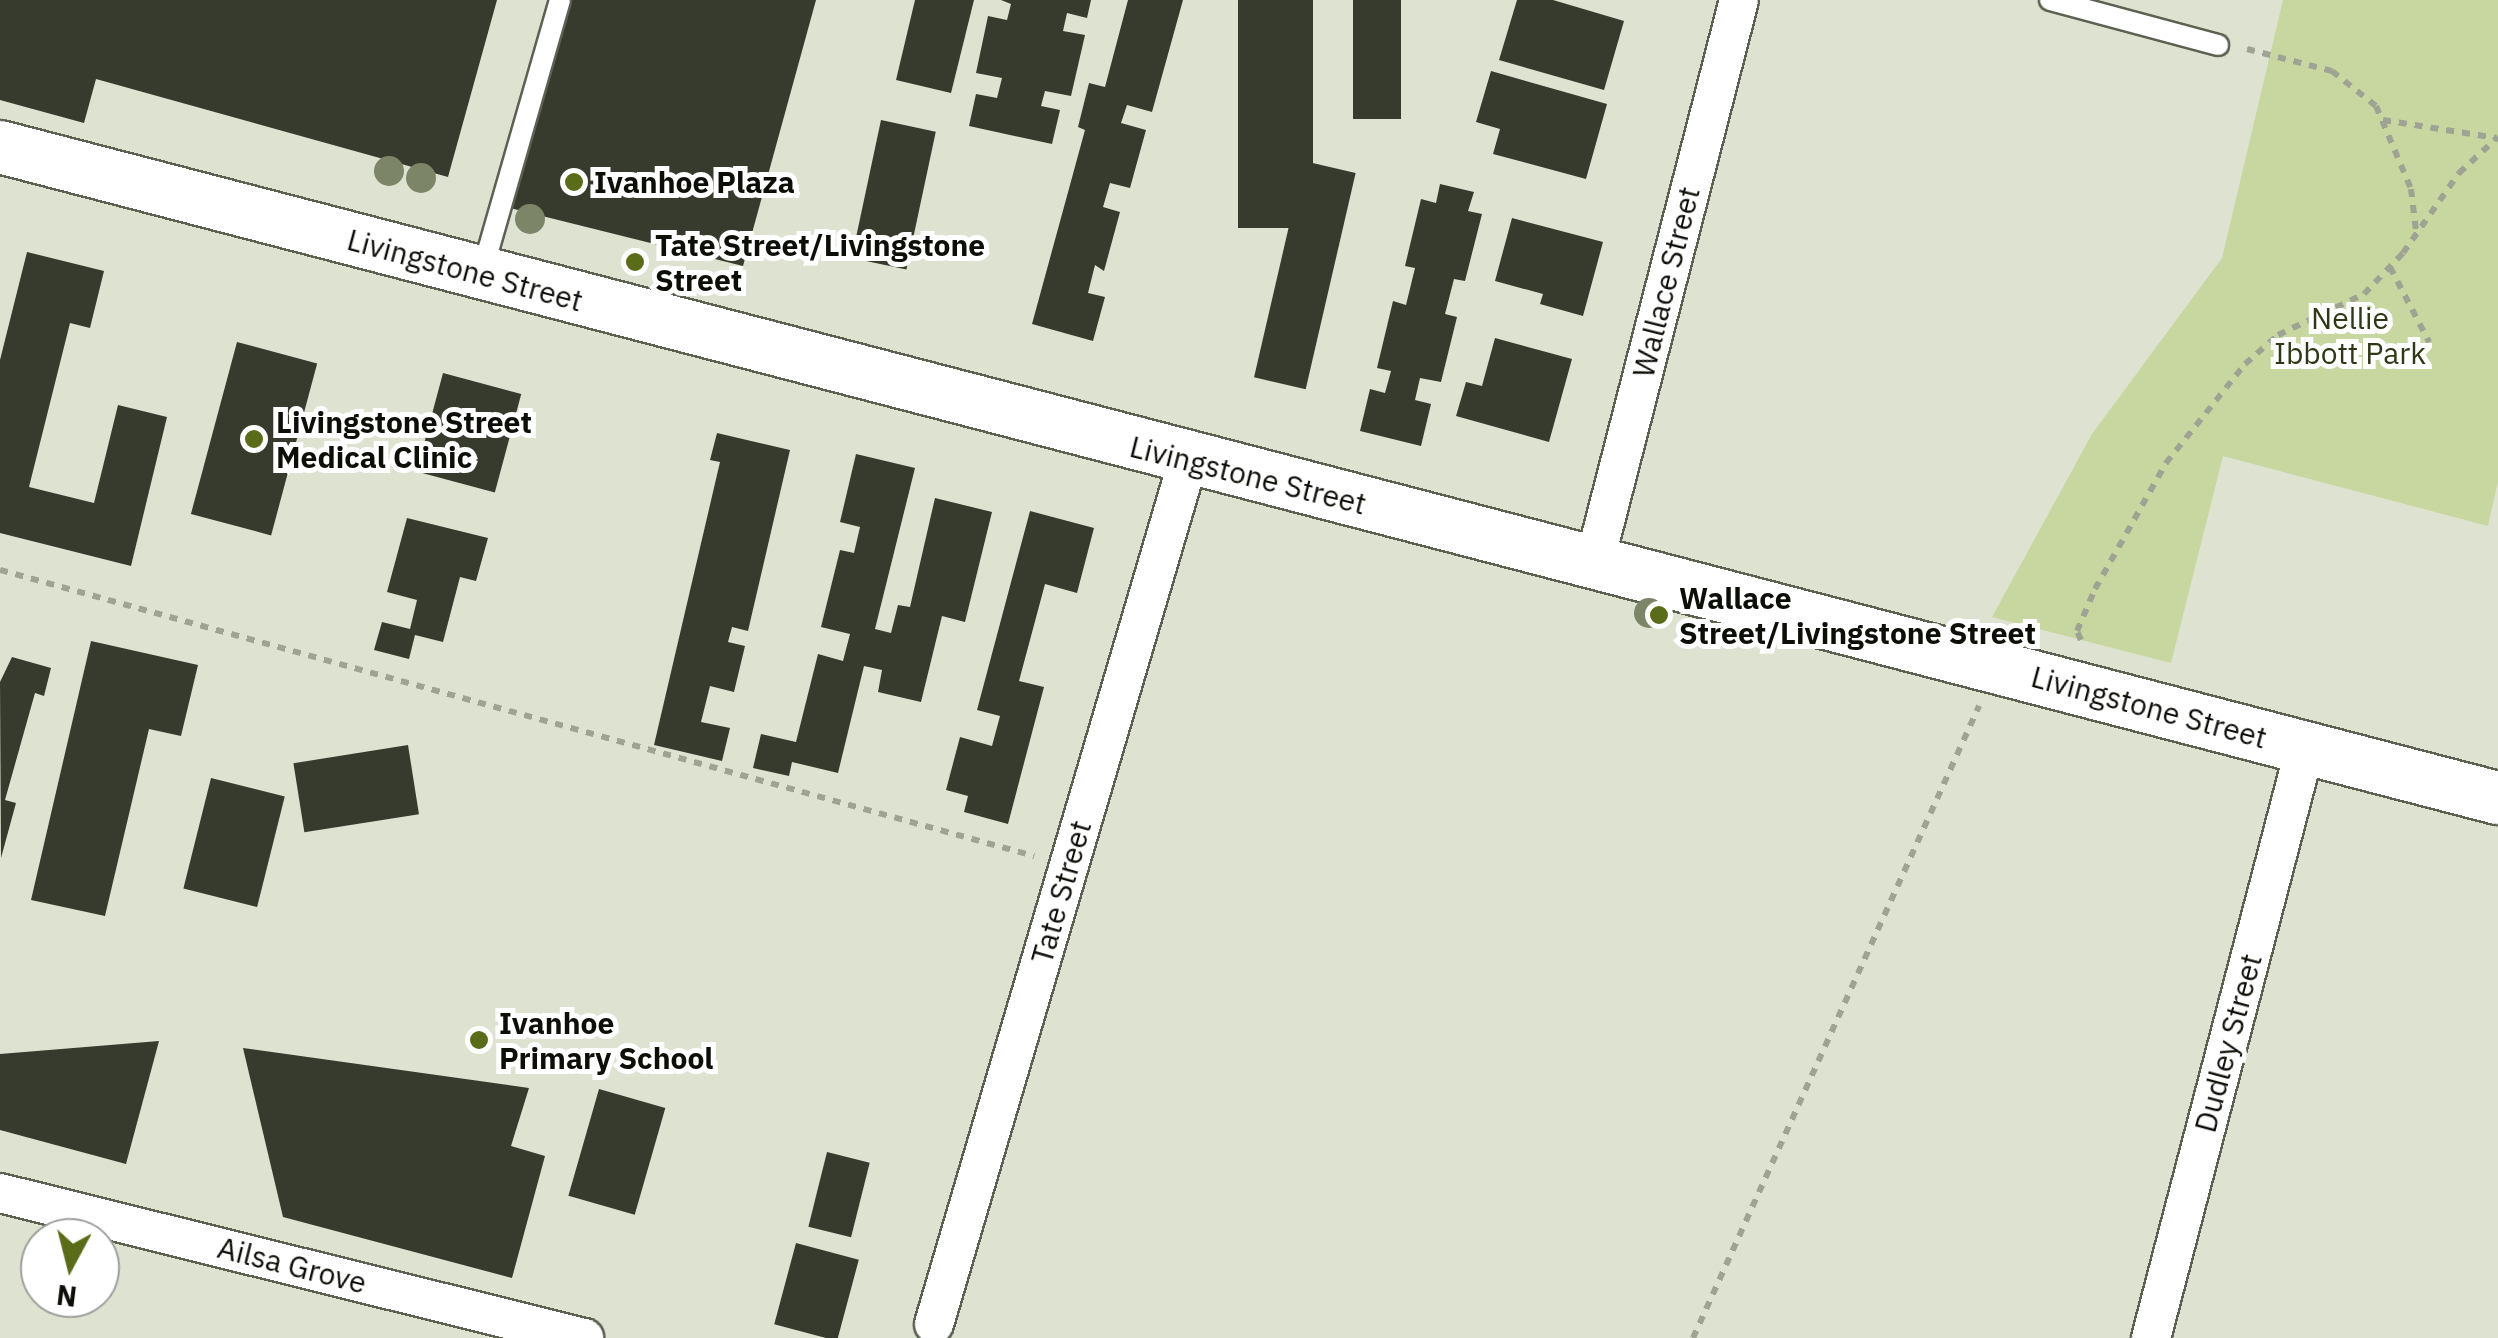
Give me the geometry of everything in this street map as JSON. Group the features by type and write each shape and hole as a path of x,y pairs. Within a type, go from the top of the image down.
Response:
{"main road":[{"name":"Livingstone Street","path":"0,147 1188,460 2498,798"}],"street":[{"name":"Wallace Street","path":"1594,564 1739,0"},
{"name":"Tate Street","path":"934,1324 1188,460"},
{"name":"Dudley Street","path":"2151,1338 2305,748"},
{"name":"Ailsa Grove","path":"0,1193 584,1338"}],"lane":[{"path":"482,274 560,0"},
{"path":"2050,0 2218,45"}],"path":[{"path":"2218,45 2332,71 2376,106 2411,189 2416,232"},
{"path":"2383,120 2498,137"},
{"path":"2390,267 2429,342"},
{"path":"0,570 1069,865"}],"green space":[{"name":"Nellie Ibbott Park","path":"2283,0 2498,0 2498,481 2488,526 2223,456 2171,663 1992,617 2092,434 2222,258"}],"building":[{"path":"0,0 497,0 448,177 96,79 84,123 0,100"},
{"path":"568,0 816,0 743,266 510,208"},
{"path":"915,0 974,0 951,93 896,80"},
{"path":"1001,0 1091,0 1087,18 1067,13 1063,31 1085,35 1071,96 1045,91 1041,106 1060,110 1052,144 969,126 976,94 997,98 1002,78 976,73 988,16 1007,20 1011,4"},
{"path":"1128,0 1183,0 1152,112 1127,105 1121,123 1146,130 1130,188 1110,183 1103,207 1120,212 1104,271 1095,265 1088,293 1105,297 1093,341 1032,324 1085,130 1078,127 1089,83 1105,87"},
{"path":"1238,0 1313,0 1313,228 1238,228"},
{"path":"1353,0 1401,0 1401,119 1353,119"},
{"path":"1517,0 1553,0 1624,21 1604,90 1499,60"},
{"path":"1491,71 1607,104 1586,179 1493,154 1500,129 1476,122"},
{"path":"881,120 936,132 906,270 852,258"},
{"path":"1304,161 1356,173 1306,389 1254,377"},
{"path":"1440,184 1474,192 1468,211 1482,214 1465,281 1454,279 1445,314 1457,317 1441,382 1420,378 1415,400 1431,404 1421,446 1360,431 1370,389 1385,393 1391,371 1377,368 1393,301 1406,305 1415,268 1405,266 1421,199 1436,203"},
{"path":"1512,218 1603,242 1583,316 1540,304 1543,294 1495,281"},
{"path":"27,252 104,271 90,328 70,323 29,487 94,503 118,405 167,417 131,566 0,533 0,360"},
{"path":"1495,338 1572,359 1549,442 1456,416 1466,382 1482,386"},
{"name":"Livingstone Street Medical Clinic","path":"237,342 317,363 271,535 191,514"},
{"path":"443,373 521,394 495,492 417,472"},
{"path":"717,433 790,450 748,631 732,627 728,642 745,646 734,692 710,686 701,722 730,728 722,761 654,745 720,462 710,460"},
{"path":"856,454 915,468 875,629 891,633 898,605 910,607 935,498 992,512 965,622 942,616 921,702 878,692 882,670 864,666 838,773 792,762 789,776 753,768 761,734 796,742 818,654 843,661 850,634 821,627 840,550 854,553 860,527 840,522"},
{"path":"1030,511 1094,528 1077,593 1045,584 1019,681 1044,687 1008,824 964,812 968,796 946,790 960,737 992,746 1000,716 977,710"},
{"path":"407,518 488,538 476,581 460,577 443,642 415,635 409,659 374,650 382,622 410,629 417,600 387,592"},
{"path":"91,641 198,665 181,736 149,729 105,916 31,900"},
{"path":"12,657 51,668 44,696 35,693 5,800 16,803 1,858 0,682"},
{"path":"408,745 419,814 304,832 293,763"},
{"path":"211,778 285,796 257,907 183,889"},
{"path":"159,1041 126,1164 0,1130 0,1054"},
{"path":"243,1048 529,1088 511,1146 545,1156 512,1278 283,1217"},
{"path":"599,1089 665,1108 635,1215 568,1196"},
{"path":"827,1152 870,1163 851,1237 808,1227"},
{"path":"796,1243 859,1260 838,1338 774,1324"}],"place":[{"name":"Ivanhoe Plaza","path":"574,182"},
{"name":"Tate Street/Livingstone Street","path":"635,262"},
{"name":"Livingstone Street Medical Clinic","path":"254,439"},
{"name":"Wallace Street/Livingstone Street","path":"1659,615"},
{"name":"Ivanhoe Primary School","path":"479,1040"}]}
